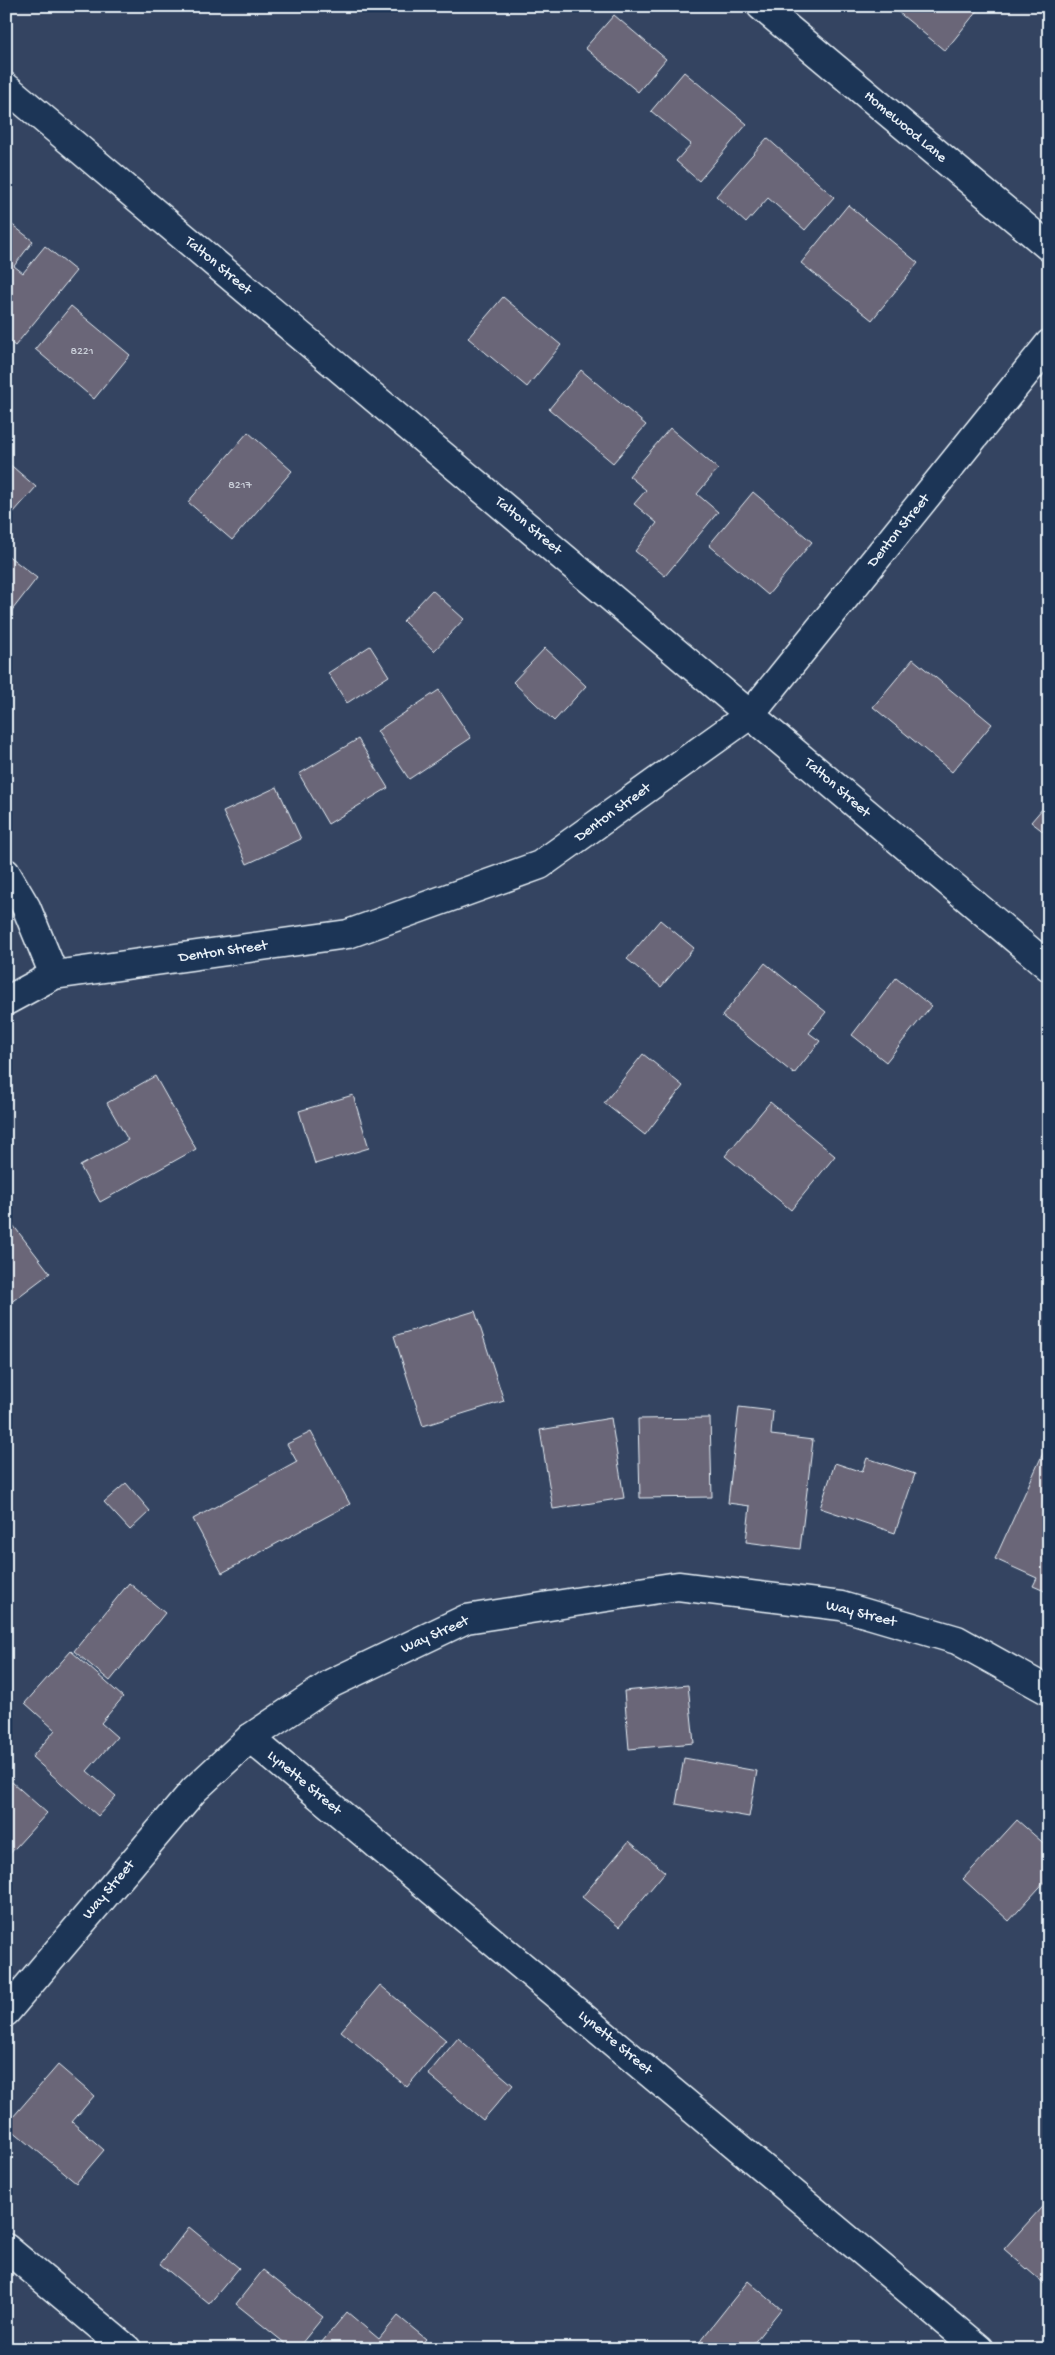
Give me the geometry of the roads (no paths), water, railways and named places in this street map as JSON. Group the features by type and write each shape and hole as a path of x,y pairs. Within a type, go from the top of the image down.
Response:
{"street":[{"name":"Homewood Lane","path":"761,6 1049,247"},
{"name":"Talton Street","path":"6,87 752,714 1049,967"},
{"name":"Denton Street","path":"6,1001 54,975 348,934 540,865 752,714 1049,344"},
{"path":"6,873 26,907 54,975"},
{"name":"Way Street","path":"6,2012 194,1790 250,1738 332,1683 466,1619 678,1586 840,1606 957,1640 1049,1691"},
{"name":"Lynette Street","path":"250,1738 979,2349"},
{"path":"6,2248 126,2349"}]}
